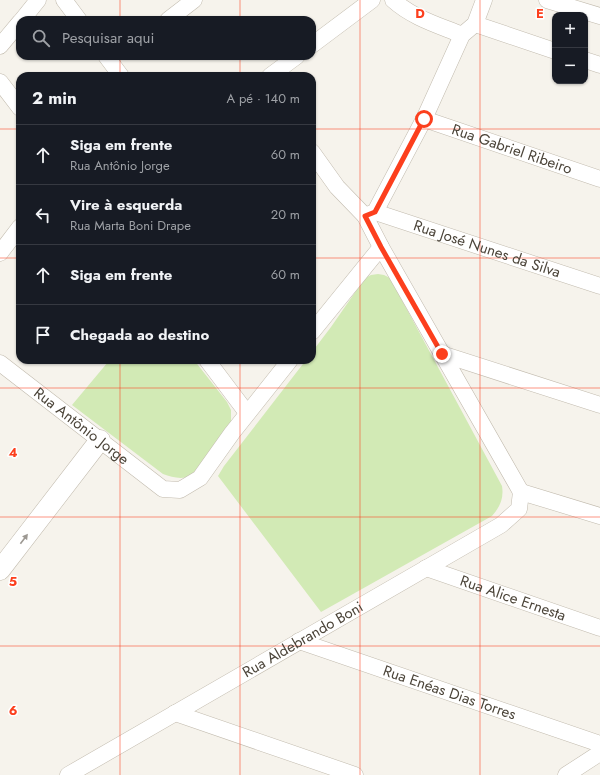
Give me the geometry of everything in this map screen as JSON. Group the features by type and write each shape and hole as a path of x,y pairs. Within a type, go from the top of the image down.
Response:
{"street":[{"path":"25,16 38,0"},
{"path":"64,0 76,16"},
{"path":"173,16 194,0"},
{"path":"316,42 372,0"},
{"path":"393,0 419,17 462,35"},
{"path":"370,214 424,119 462,35 475,24 484,0"},
{"path":"547,0 600,16"},
{"path":"475,24 552,50"},
{"path":"0,46 16,27"},
{"path":"114,60 119,72"},
{"path":"275,72 292,60"},
{"path":"588,61 600,65"},
{"path":"0,82 16,103"},
{"name":"Rua Gabriel Ribeiro","path":"424,119 600,179"},
{"path":"316,158 337,187 370,214 381,247 520,492 600,516"},
{"name":"Rua José Nunes da Silva","path":"370,214 600,286"},
{"path":"0,253 16,232"},
{"path":"316,327 381,247"},
{"path":"442,354 600,405"},
{"name":"Rua Antônio Jorge","path":"0,363 163,489 180,490 200,478 247,413"},
{"path":"210,364 247,413 287,364"},
{"path":"0,570 100,440"},
{"name":"Rua Aldebrando Boni","path":"68,775 501,525 519,509 520,492"},
{"name":"Rua Alice Ernesta","path":"426,568 600,628"},
{"name":"Rua Enéas Dias Torres","path":"299,642 600,744"},
{"path":"175,714 355,775"},
{"path":"566,775 600,753"}],"green space":[{"path":"378,274 390,278 502,486 502,498 499,506 492,516 321,612 218,476 224,466 303,364 316,364 316,347 365,278"},
{"path":"106,364 197,364 227,402 231,410 231,423 199,472 195,475 181,478 172,477 163,474 72,405"}],"route":[{"path":"424,119 375,212 365,216 442,354"}]}
